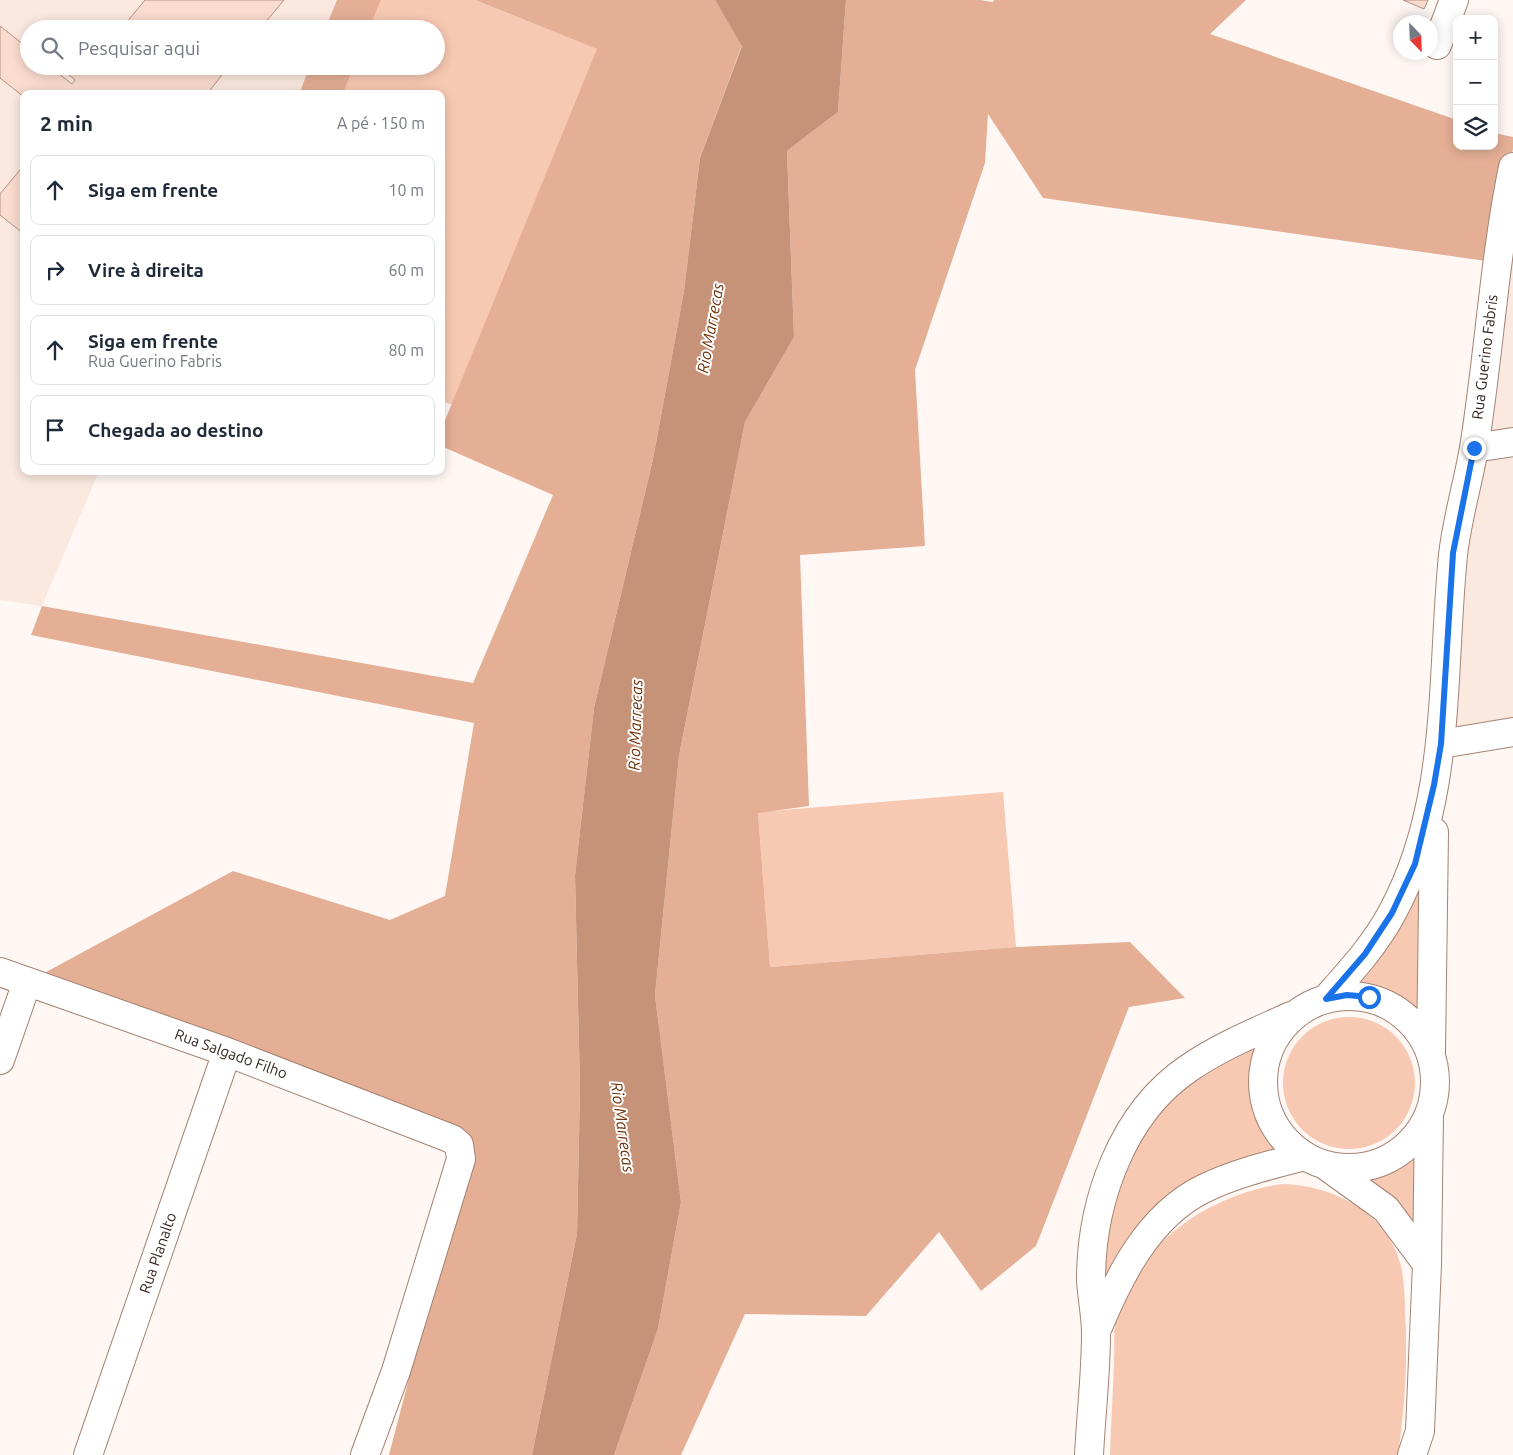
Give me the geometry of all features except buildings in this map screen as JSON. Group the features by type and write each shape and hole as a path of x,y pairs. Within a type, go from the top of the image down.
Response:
{"street":[{"path":"1438,42 1454,0"},
{"name":"Rua Guerino Fabris","path":"1434,785 1441,744 1453,553 1474,448 1496,264 1512,180"},
{"path":"1474,448 1513,442"},
{"path":"1441,744 1513,732"},
{"path":"1326,999 1365,954 1392,913 1415,864 1434,785"},
{"path":"1431,1052 1434,785"},
{"name":"Rua Salgado Filho","path":"0,972 227,1052 452,1139 458,1145 461,1159 396,1371 365,1455"},
{"path":"0,1060 27,982"},
{"path":"1089,1455 1096,1333 1091,1280 1096,1230 1103,1191 1125,1142 1148,1105 1188,1069 1224,1046 1326,999 1347,995 1362,997 1389,1005 1407,1017 1422,1033 1431,1052 1436,1074 1435,1095 1429,1116 1427,1264 1420,1447"},
{"path":"1297,1014 1282,1028 1271,1046 1264,1066 1263,1087 1267,1107 1275,1126 1288,1143 1386,1209 1427,1264"},
{"name":"Rua Planalto","path":"88,1455 227,1052"},
{"path":"1096,1333 1116,1284 1138,1248 1168,1215 1201,1190 1248,1170 1314,1160 1344,1168 1365,1166 1386,1160 1404,1149 1418,1134 1429,1116"}],"shaded area":[{"path":"0,0 337,0 329,20 20,20 20,75 306,75 301,90 20,90 20,475 97,475 42,606 0,600"},
{"path":"337,0 381,0 373,20 329,20"},
{"path":"381,0 475,0 598,49 453,405 445,402 445,90 345,90 350,75 445,75 445,20 373,20"},
{"path":"475,0 715,0 742,45 700,158 684,291 653,459 594,708 575,875 580,1088 577,1234 532,1455 389,1455 471,1141 35,978 233,871 390,920 445,896 474,723 31,635 42,606 473,683 553,495 445,448 445,420 597,49"},
{"path":"846,0 980,0 993,2 994,0 1246,0 1210,34 1453,119 1453,150 1498,150 1498,134 1513,137 1513,149 1504,185 1493,262 1043,198 988,114 985,163 915,370 925,546 800,555 809,806 758,813 770,967 1016,947 1130,942 1185,998 1129,1007 1036,1246 981,1291 939,1232 866,1316 745,1314 681,1455 614,1455 658,1329 681,1202 655,995 679,756 745,422 794,337 787,151 838,112"},
{"path":"306,75 350,75 345,90 301,90"},
{"path":"1513,149 1513,742 1452,750 1467,446 1504,185"},
{"path":"1003,792 1016,947 770,967 758,812"},
{"path":"1424,873 1420,1014 1390,994 1356,986 1373,963"},
{"path":"1349,1017 1374,1022 1395,1037 1410,1058 1415,1083 1410,1108 1395,1129 1374,1144 1349,1149 1324,1144 1303,1129 1288,1108 1283,1083 1288,1058 1303,1037 1324,1022"},
{"path":"1265,1037 1252,1069 1251,1099 1262,1127 1285,1153 1226,1167 1096,1294 1117,1176 1165,1104 1200,1074"},
{"path":"1418,1149 1422,1240 1359,1178 1391,1168 1405,1160"},
{"path":"1282,1184 1320,1190 1338,1196 1355,1205 1371,1217 1384,1231 1394,1247 1403,1277 1406,1329 1405,1383 1398,1455 1110,1455 1115,1323 1126,1291 1140,1267 1158,1246 1179,1227 1203,1211 1228,1199"}],"water":[{"name":"Rio Marrecas","path":"715,0 846,0 838,112 787,151 794,337 745,422 679,756 655,995 681,1202 658,1329 614,1455 532,1455 577,1234 580,1088 575,875 594,708 653,459 684,291 700,158 742,46"}],"route":[{"path":"1369,997 1347,995 1326,999 1365,954 1392,913 1415,864 1434,785 1441,744 1453,553 1474,448"}]}
